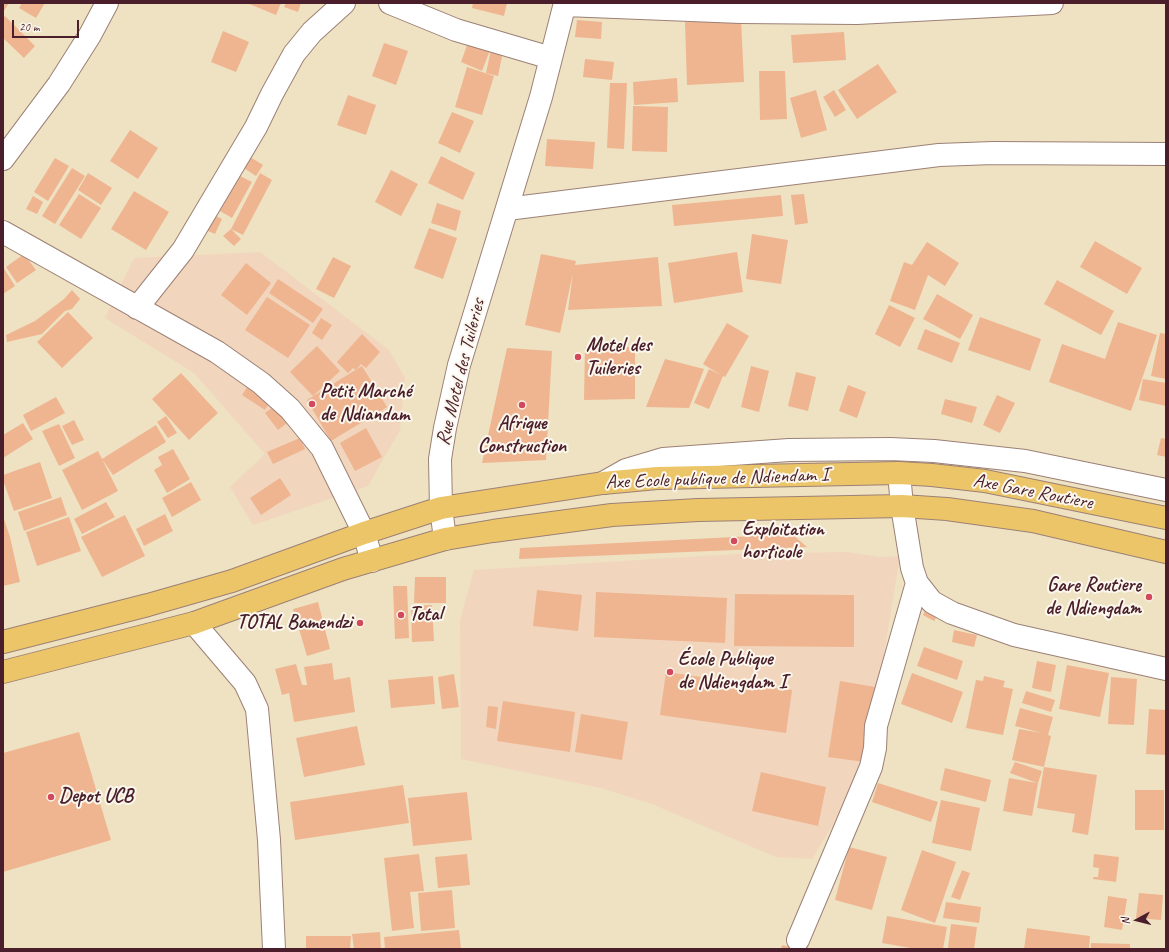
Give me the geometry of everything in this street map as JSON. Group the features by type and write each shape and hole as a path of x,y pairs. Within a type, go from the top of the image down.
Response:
{"highway":[{"name":"Axe Ecole publique de Ndiendam I","path":"3,642 148,605 232,581 364,533 441,508 603,483 657,478 899,473"},
{"name":"Axe Gare Routiere","path":"899,473 985,481 1166,518"},
{"path":"1033,521 1036,492"},
{"name":"Axe Ecole publique de Ndiendam I","path":"3,672 194,624 342,570 445,539 493,530 627,514 698,510 902,506"},
{"name":"Axe Gare Routiere","path":"902,506 947,509 1033,521 1166,552"}],"street":[{"path":"3,160 59,84 90,35 106,3"},
{"path":"137,308 183,250 256,128 272,94 294,54 312,32 344,3"},
{"path":"390,3 456,30 551,58"},
{"path":"565,4 741,12 857,13 1052,3"},
{"name":"Rue Motel des Tuileries","path":"445,539 441,508 440,459 445,428 459,365 507,209 551,58 565,4"},
{"path":"507,209 939,155 993,152 1166,154"},
{"path":"3,232 216,352 261,383 290,409 322,448 364,533 372,561"},
{"path":"603,483 626,470 663,459 789,450 890,449 934,451 1025,461 1166,490"},
{"path":"899,473 902,506 912,568 918,583 932,602 941,608 1014,635 1166,669"},
{"path":"798,940 871,767 875,748 876,726 918,583"},
{"path":"194,624 245,683 257,709 269,840 274,949"}],"shaded area":[{"name":"Petit Marché de Ndiandam","path":"260,252 389,350 405,378 400,430 368,486 253,525 230,487 265,454 194,373 105,318 134,258"},
{"name":"École Publique de Ndiengdam I","path":"847,552 880,557 900,556 866,763 853,791 812,859 776,857 652,804 601,788 461,759 460,620 474,570 737,554"}],"building":[{"path":"3,3 9,3 3,12"},
{"path":"22,3 45,3 36,18 19,8"},
{"path":"247,3 281,3 276,15"},
{"path":"286,3 301,3 298,12 284,7"},
{"path":"473,3 507,3 504,16 472,8"},
{"path":"5,16 35,46 24,58 3,38 3,18"},
{"path":"741,19 744,82 687,85 685,22"},
{"path":"577,20 602,22 601,39 575,37"},
{"path":"223,31 249,42 236,72 211,62"},
{"path":"844,32 846,60 793,63 791,35"},
{"path":"470,37 504,47 498,76 486,73 492,45 482,71 461,62"},
{"path":"384,43 408,51 396,85 372,76"},
{"path":"585,59 614,62 612,80 583,77"},
{"path":"878,64 897,92 857,119 838,90"},
{"path":"467,67 494,76 482,115 455,107"},
{"path":"759,71 785,71 787,119 760,120"},
{"path":"677,78 678,102 634,105 633,82"},
{"path":"610,83 627,83 624,149 607,148"},
{"path":"816,90 827,130 801,138 790,98"},
{"path":"834,90 846,110 835,117 823,97"},
{"path":"348,95 376,105 366,135 337,125"},
{"path":"633,106 668,107 667,152 632,151"},
{"path":"452,112 474,121 460,153 438,143"},
{"path":"130,130 158,148 138,179 110,161"},
{"path":"547,139 595,142 593,169 545,166"},
{"path":"247,155 263,165 256,176 241,166"},
{"path":"441,156 475,173 463,200 428,183"},
{"path":"55,158 69,166 48,201 34,192"},
{"path":"72,168 85,176 55,224 42,216"},
{"path":"391,170 418,184 401,216 375,202"},
{"path":"88,173 112,188 101,205 78,190"},
{"path":"260,173 272,180 243,235 231,229"},
{"path":"240,176 252,182 232,218 220,211"},
{"path":"134,191 169,212 146,250 111,229"},
{"path":"79,194 101,208 81,239 59,225"},
{"path":"804,194 808,223 795,225 791,195"},
{"path":"781,195 783,216 674,226 672,205"},
{"path":"33,196 43,202 37,214 26,209"},
{"path":"437,203 461,211 456,231 431,223"},
{"path":"208,212 222,219 215,234 201,228"},
{"path":"429,228 457,238 443,279 414,268"},
{"path":"231,229 241,239 234,246 223,236"},
{"path":"752,234 788,240 781,284 746,279"},
{"path":"1095,241 1142,268 1127,294 1080,267"},
{"path":"927,242 959,263 945,286 928,275 915,310 890,301 904,262 912,265"},
{"path":"737,252 743,292 674,303 668,263"},
{"path":"24,254 36,270 17,283 6,267"},
{"path":"541,254 576,261 575,265 658,257 662,306 568,310 573,273 560,333 525,325"},
{"path":"333,257 351,266 334,298 316,289"},
{"path":"246,263 271,283 247,315 221,295"},
{"path":"3,267 15,286 3,294"},
{"path":"278,279 323,309 313,323 269,293"},
{"path":"1057,280 1114,311 1101,335 1044,304"},
{"path":"72,290 80,299 72,309 65,311 42,334 7,342 6,335 35,321 64,299"},
{"path":"937,294 973,315 960,339 923,319"},
{"path":"267,297 310,325 288,358 245,330"},
{"path":"889,305 915,318 900,347 875,334"},
{"path":"68,312 93,338 62,368 37,342"},
{"path":"980,317 1041,339 1030,371 968,350"},
{"path":"321,318 332,325 322,340 312,333"},
{"path":"1118,322 1157,335 1131,411 1049,382 1062,344 1105,359"},
{"path":"727,323 749,336 725,377 723,376 709,409 694,403 709,369 721,375 703,364"},
{"path":"925,329 960,343 952,363 917,349"},
{"path":"1160,333 1166,334 1166,379 1151,376"},
{"path":"362,334 380,352 366,368 361,364 356,370 353,368 348,373 337,362"},
{"path":"317,346 340,371 313,396 290,372"},
{"path":"585,347 635,347 635,399 584,400"},
{"name":"Afrique Construction","path":"507,348 552,351 546,460 482,463"},
{"path":"665,359 704,369 689,408 646,407"},
{"path":"362,366 387,407 331,441 307,400"},
{"path":"751,366 769,371 759,412 741,407"},
{"path":"796,372 816,377 808,411 788,406"},
{"path":"181,373 218,413 189,440 152,399"},
{"path":"1143,379 1166,383 1166,406 1139,400"},
{"path":"848,385 866,392 857,418 839,411"},
{"path":"248,386 271,400 265,410 242,395"},
{"path":"997,395 1015,403 1000,433 983,425"},
{"path":"56,397 65,413 31,431 23,415"},
{"path":"945,399 977,407 972,423 941,414"},
{"path":"278,403 291,420 278,430 265,413"},
{"path":"166,416 177,433 168,438 157,422"},
{"path":"74,420 84,440 72,445 62,426"},
{"path":"23,423 33,439 3,458 3,435"},
{"path":"59,424 75,458 59,466 42,431"},
{"path":"156,425 166,442 113,475 102,459"},
{"path":"366,428 382,457 355,471 340,443"},
{"path":"300,438 305,449 273,464 267,452"},
{"path":"1161,438 1166,439 1166,457 1157,455"},
{"path":"173,449 190,479 167,493 154,470 162,465 158,457"},
{"path":"98,451 118,491 82,510 62,470"},
{"path":"40,462 52,498 14,511 3,480 3,475"},
{"path":"280,478 291,495 261,515 250,498"},
{"path":"191,482 201,500 172,517 162,498"},
{"path":"61,497 67,515 24,531 18,512"},
{"path":"106,502 115,517 82,534 74,519"},
{"path":"165,514 173,531 144,546 136,529"},
{"path":"125,515 145,556 102,577 81,537"},
{"path":"3,516 10,537 20,582 3,586"},
{"path":"69,517 81,551 37,566 26,532"},
{"name":"Exploitation horticole","path":"792,534 807,547 519,559 520,548"},
{"path":"415,577 446,577 446,603 414,603"},
{"path":"393,586 407,586 409,638 395,639"},
{"path":"537,590 582,595 578,631 533,626"},
{"path":"596,592 727,598 725,643 594,637"},
{"path":"735,594 854,595 854,647 734,646"},
{"path":"318,602 330,649 307,656 293,609"},
{"path":"432,605 434,641 412,642 411,606"},
{"path":"928,606 939,613 934,621 923,615"},
{"path":"954,630 977,635 974,647 952,642"},
{"path":"924,647 963,661 957,680 917,666"},
{"path":"1037,661 1056,665 1051,692 1032,688"},
{"path":"332,663 334,680 350,677 355,712 294,722 289,693 282,695 275,669 296,664 302,685 307,685 304,667"},
{"path":"1067,665 1109,673 1100,717 1059,709"},
{"path":"666,672 792,690 786,733 660,715"},
{"path":"912,673 963,692 952,723 901,704"},
{"path":"454,674 459,707 442,709 438,677"},
{"path":"433,676 435,704 391,708 388,680"},
{"path":"984,676 1005,681 1003,687 1013,689 1003,735 966,728 976,680 983,681"},
{"path":"1111,677 1137,679 1134,725 1108,724"},
{"path":"840,681 875,687 864,762 828,757"},
{"path":"1026,691 1055,700 1051,712 1022,703"},
{"path":"503,701 575,712 570,752 497,741"},
{"path":"488,706 498,707 496,729 486,727"},
{"path":"1020,708 1053,717 1048,735 1051,736 1044,767 1012,760 1019,729 1042,733 1015,726"},
{"path":"1149,709 1166,710 1166,755 1146,754"},
{"path":"581,714 628,722 622,760 575,752"},
{"path":"357,726 365,765 304,777 296,738"},
{"name":"Depot UCB","path":"79,732 111,840 3,872 3,753"},
{"path":"1015,762 1042,771 1038,783 1032,816 1003,811 1009,778 1037,783 1010,773"},
{"path":"1044,767 1097,775 1088,835 1072,832 1075,814 1037,808"},
{"path":"945,768 991,780 986,802 940,790"},
{"path":"761,772 826,787 818,826 752,811"},
{"path":"878,783 938,802 931,822 872,802"},
{"path":"403,785 409,823 295,840 290,802"},
{"path":"1135,790 1164,790 1164,830 1135,830"},
{"path":"467,792 472,840 413,846 408,798"},
{"path":"941,800 980,808 971,851 932,843"},
{"path":"849,847 887,857 872,910 835,900"},
{"path":"922,850 956,862 935,923 901,910"},
{"path":"419,854 424,891 410,892 414,928 392,931 384,858"},
{"path":"467,854 470,885 438,888 435,857"},
{"path":"1094,854 1119,857 1116,882 1093,879 1093,877 1098,877 1099,868 1093,867"},
{"path":"962,870 970,873 960,900 951,897"},
{"path":"452,890 455,928 421,931 418,893"},
{"path":"1139,893 1163,895 1161,920 1136,918"},
{"path":"1108,896 1127,899 1122,930 1104,927"},
{"path":"946,902 981,907 979,923 943,918"},
{"path":"887,916 947,927 943,949 916,949 882,943"},
{"path":"951,924 977,927 974,949 948,948"},
{"path":"1027,928 1090,936 1089,949 1024,949"},
{"path":"459,930 461,949 385,949 384,937"},
{"path":"380,932 381,949 354,949 352,934"},
{"path":"306,936 351,936 350,949 306,949"},
{"path":"1091,943 1130,944 1130,949 1091,949"},
{"path":"782,945 794,948 794,949 781,949"}],"place":[{"name":"Motel des Tuileries","path":"578,357"},
{"name":"Petit Marché de Ndiandam","path":"312,404"},
{"name":"Afrique Construction","path":"522,405"},
{"name":"Exploitation horticole","path":"734,541"},
{"name":"Gare Routiere de Ndiengdam","path":"1149,597"},
{"name":"Total","path":"401,615"},
{"name":"TOTAL Bamendzi","path":"360,623"},
{"name":"École Publique de Ndiengdam I","path":"670,672"},
{"name":"Depot UCB","path":"51,797"}]}
